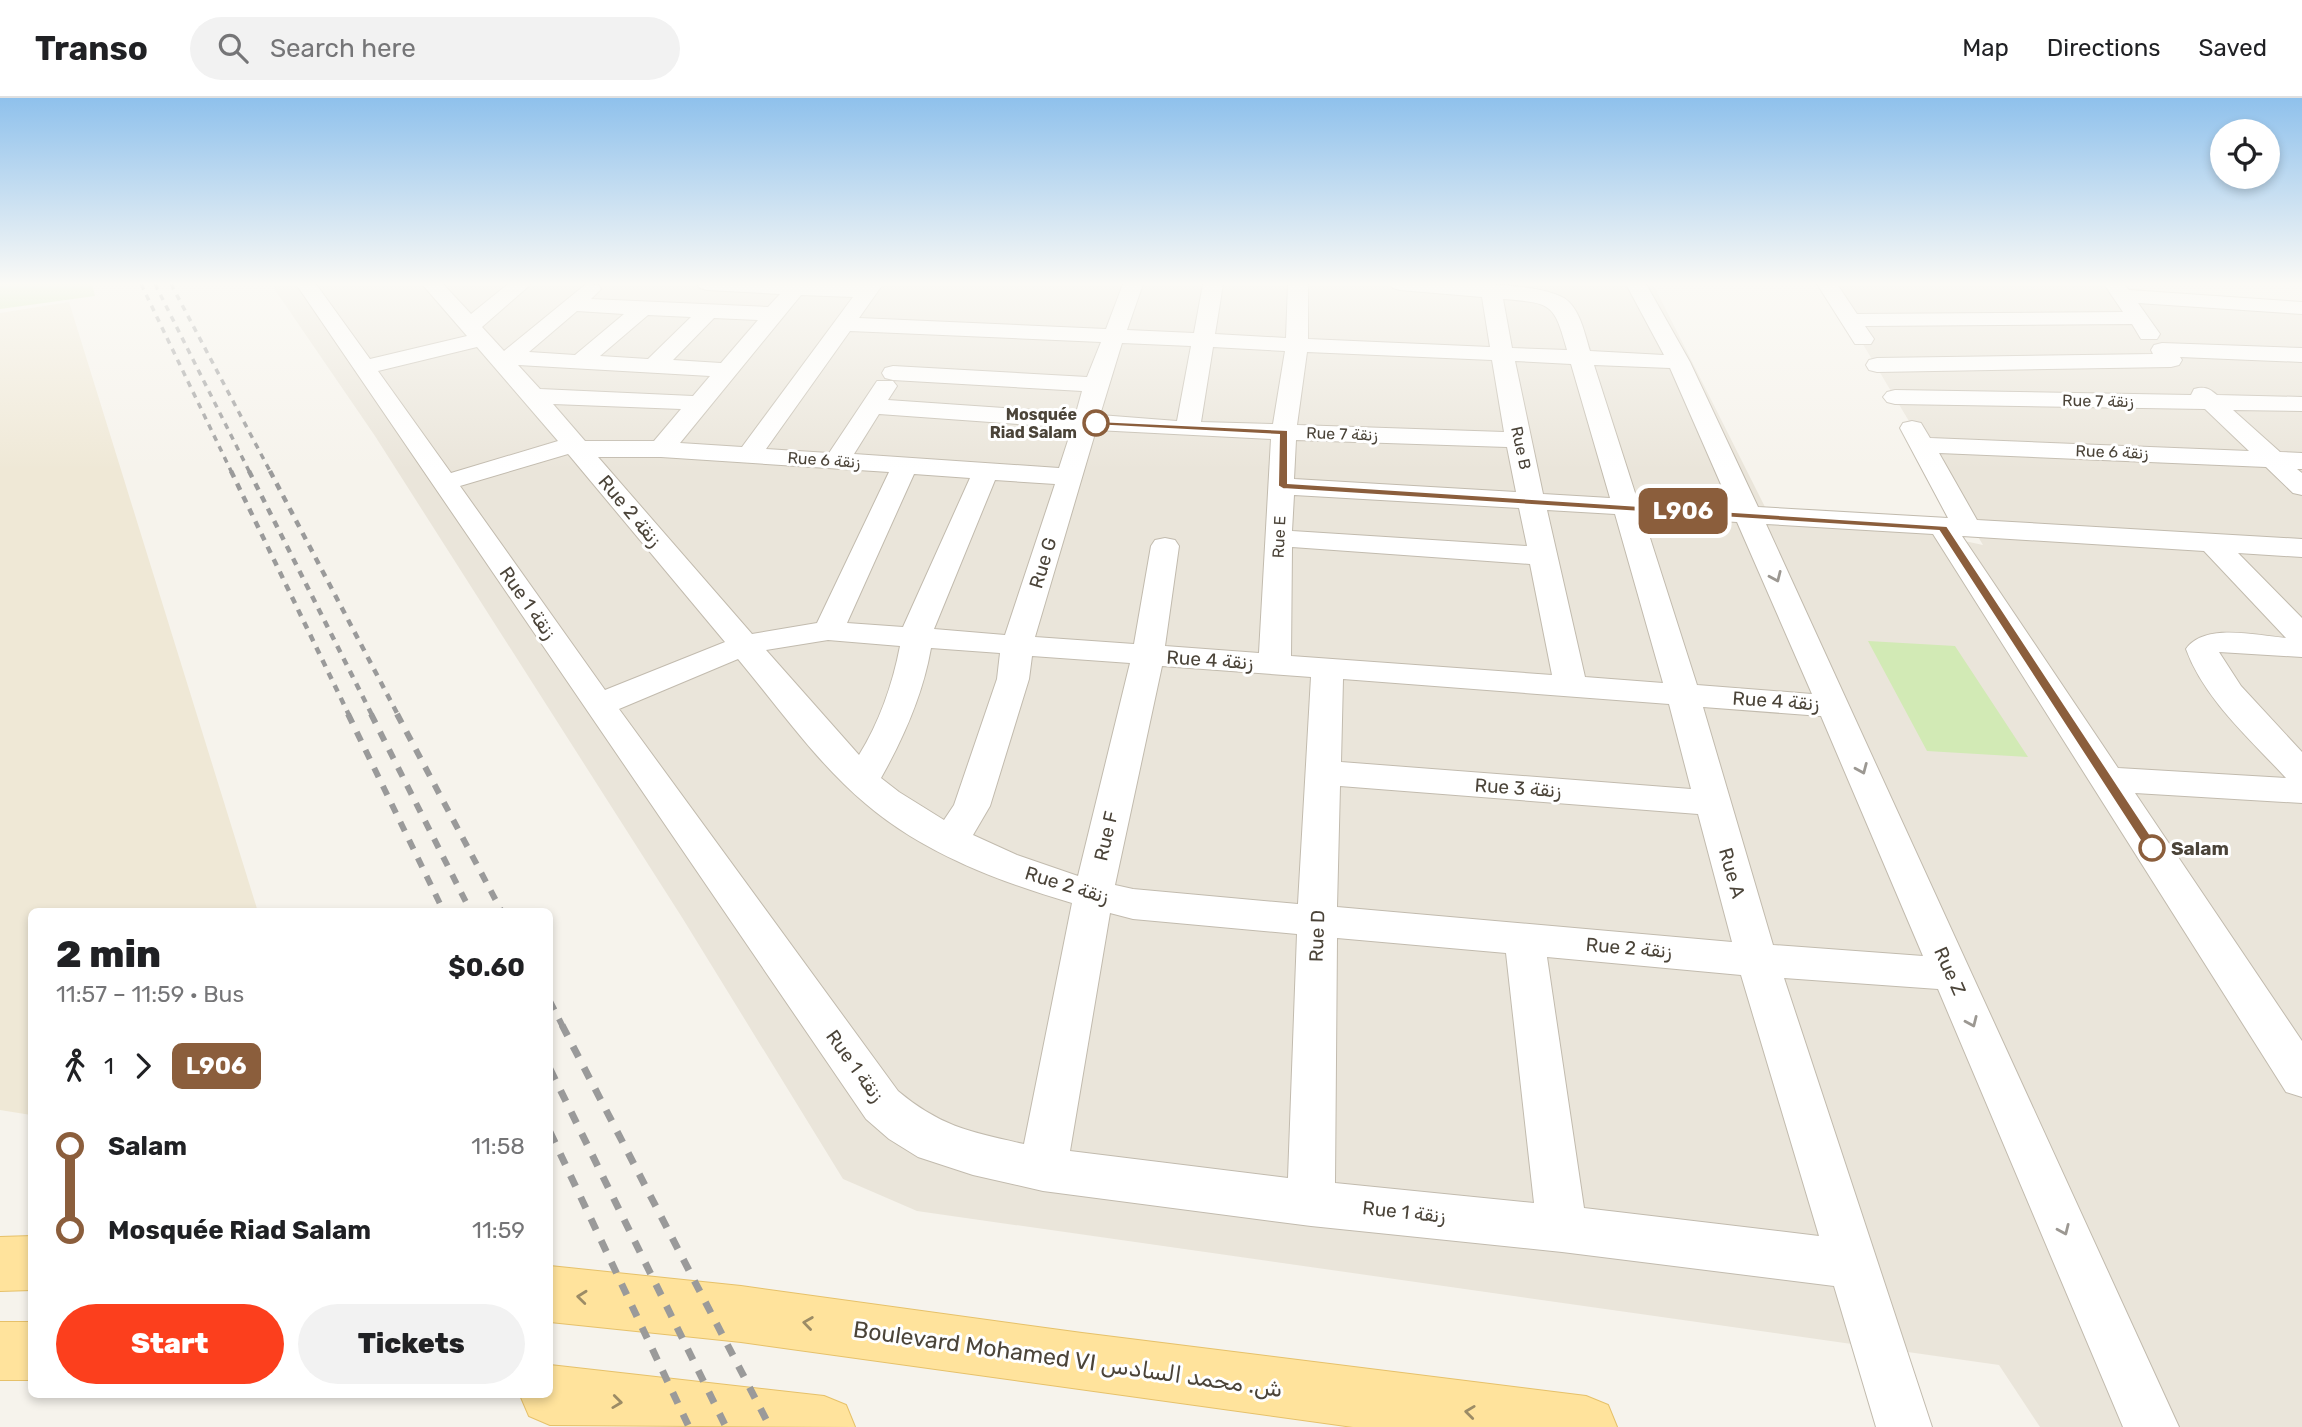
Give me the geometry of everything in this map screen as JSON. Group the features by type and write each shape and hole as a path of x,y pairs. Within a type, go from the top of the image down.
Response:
{"main road":[{"path":"0,1264 28,1263"},
{"name":"Boulevard Mohamed VI ش. محمد السادس","path":"553,1294 741,1314 1082,1362 1587,1427"},
{"path":"0,1351 28,1351"},
{"path":"553,1395 824,1427"}],"street":[{"name":"Rue 1 زنقة","path":"351,346 599,705 882,1105 905,1125 935,1142 973,1154 1043,1169 1311,1203 1562,1229 1853,1264"},
{"path":"366,367 434,346"},
{"name":"Rue 2 زنقة","path":"491,346 505,359 533,396 821,736 862,780 912,818 951,840 1011,867 1093,895 1133,904 1758,960 1951,974"},
{"path":"505,359 522,346"},
{"path":"580,362 599,346"},
{"path":"655,365 674,346"},
{"path":"661,449 747,346"},
{"path":"748,455 827,346"},
{"path":"836,462 911,346"},
{"path":"963,377 978,346"},
{"path":"1016,380 1033,346"},
{"name":"Rue G","path":"951,840 972,806 1013,679 1017,646 1110,346"},
{"path":"1188,429 1203,346"},
{"name":"Rue E","path":"1275,665 1284,432 1297,346"},
{"path":"1318,346 1679,362"},
{"name":"Rue B","path":"1501,346 1518,440 1571,687"},
{"name":"Rue A","path":"1577,346 1683,694 1758,960 1904,1427"},
{"name":"Rue Z","path":"1670,346 1835,706 2151,1427"},
{"path":"1866,346 1923,445 1955,528 2107,779 2302,1078"},
{"path":"2159,346 2209,403 2302,487"},
{"path":"1877,365 2166,355 2302,355"},
{"path":"505,359 727,369"},
{"path":"893,373 1096,385"},
{"path":"533,396 700,403"},
{"name":"Rue 7 زنقة","path":"1895,397 2302,404"},
{"name":"Rue 7 زنقة","path":"872,406 1188,429 1518,440"},
{"name":"Rue 6 زنقة","path":"1923,445 2302,461"},
{"name":"Rue 6 زنقة","path":"444,483 576,447 661,449 1070,477"},
{"path":"828,631 905,466"},
{"path":"862,780 886,739 911,671 915,637 986,471"},
{"path":"1283,486 2302,548"},
{"path":"1278,538 1544,556"},
{"path":"2213,543 2302,636"},
{"name":"Rue F","path":"1043,1169 1093,895 1148,655 1165,546"},
{"name":"Rue 4 زنقة","path":"599,705 745,646 784,635 828,631 1835,706"},
{"path":"2302,648 2245,643 2207,645 2202,649 2203,658 2224,685 2302,773"},
{"name":"Rue D","path":"1311,1203 1317,921 1327,668"},
{"name":"Rue 3 زنقة","path":"1324,773 1712,803"},
{"path":"2107,779 2302,791"},
{"path":"1524,938 1562,1229"}],"shaded area":[{"path":"0,346 83,346 257,908 28,908 28,1115 0,1110"},
{"path":"313,346 1684,346 1765,507 1918,531 1983,545 1864,346 2302,346 2302,1427 2040,1427 1999,1365 917,1211 843,1179 683,919 375,436"}],"green space":[{"path":"1868,641 1955,646 2028,757 1927,751"}],"railway":[{"path":"171,346 232,473"},
{"path":"186,346 250,473"},
{"path":"204,346 271,473"},
{"path":"231,471 349,715"},
{"path":"249,471 372,715"},
{"path":"270,471 398,715"},
{"path":"348,714 442,908"},
{"path":"371,714 469,908"},
{"path":"397,714 500,908"},
{"path":"553,1007 562,1025"},
{"path":"562,1025 770,1427"},
{"path":"553,1075 726,1427"},
{"path":"553,1138 689,1427"}],"bus line":[{"name":"L906","path":"1096,423 1284,432 1283,486 1943,528 2152,848"}],"place":[{"name":"Mosquée Riad Salam","path":"1096,423"},
{"name":"Salam","path":"2152,848"}]}
